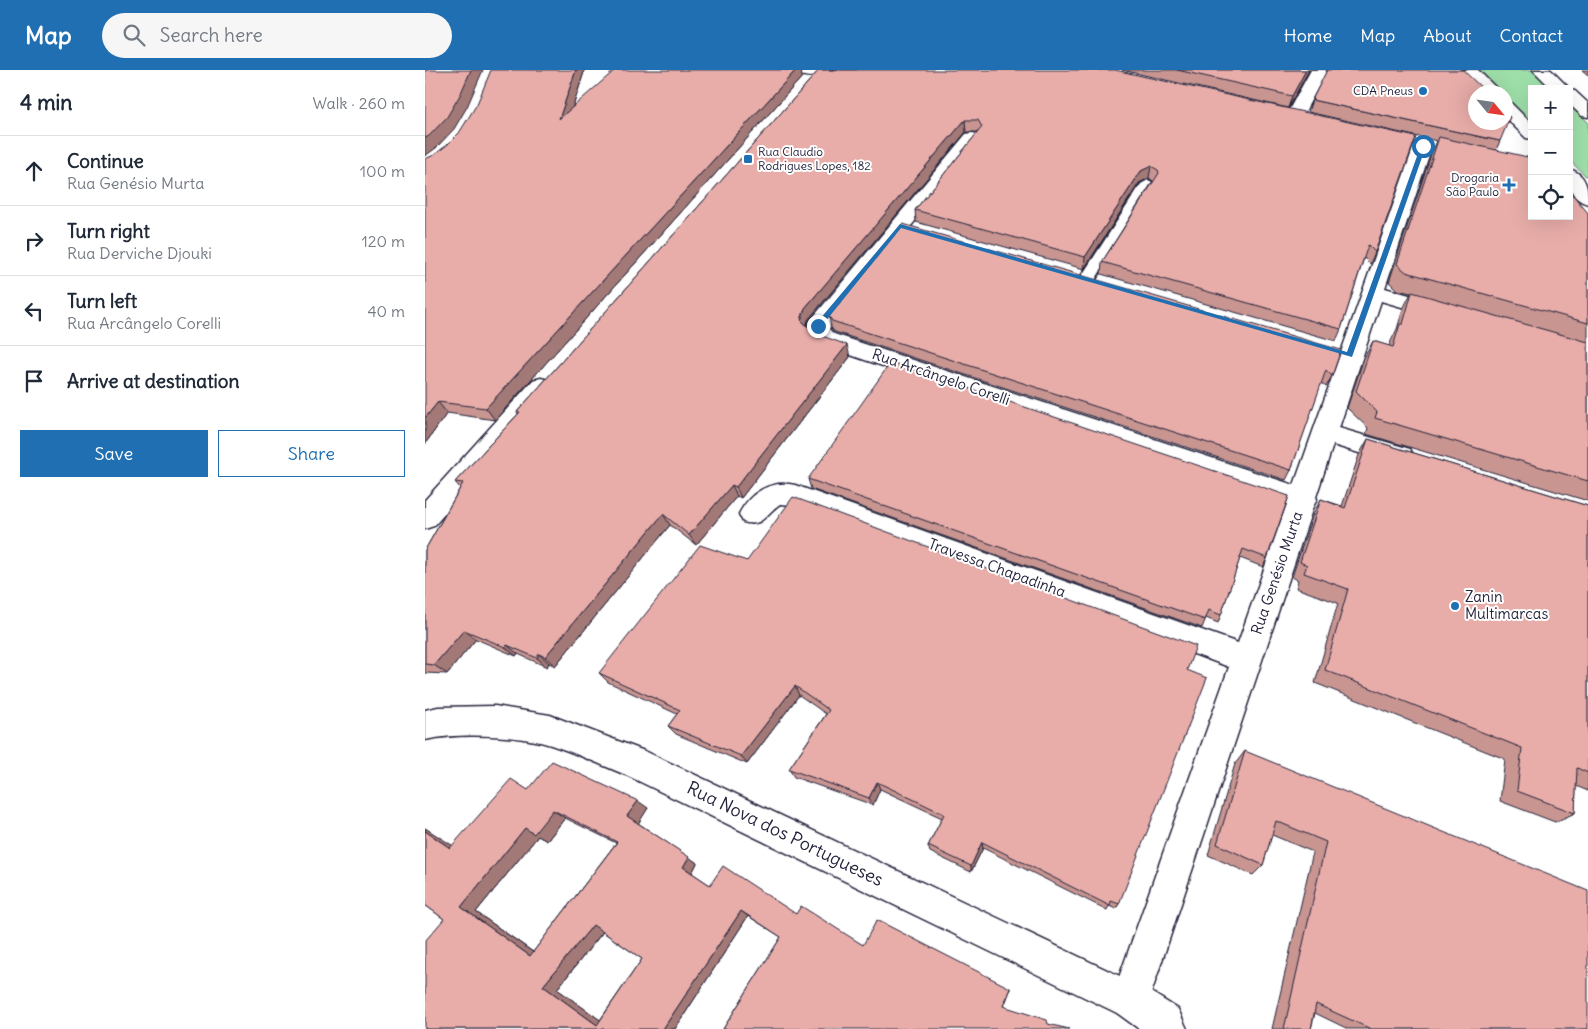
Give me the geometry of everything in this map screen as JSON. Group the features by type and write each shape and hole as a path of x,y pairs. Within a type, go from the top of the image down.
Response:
{"street":[{"path":"806,77 848,70"},
{"path":"1294,117 1319,70"},
{"path":"1469,70 1485,85"},
{"path":"1541,70 1558,85"},
{"path":"1573,99 1588,112"},
{"path":"1275,112 1313,121"},
{"path":"1513,115 1528,130"},
{"name":"Rua Arcângelo Corelli","path":"972,138 909,228 818,326 817,331 820,335 826,339 1303,498"},
{"name":"Rua Genésio Murta","path":"1130,1000 1326,433 1340,353 1372,290 1423,146"},
{"path":"1573,180 1588,198"},
{"path":"1372,290 1463,318"},
{"path":"425,518 552,374"},
{"path":"1326,433 1419,462"},
{"name":"Travessa Chapadinha","path":"752,514 766,498 774,494 782,491 795,494 1247,660"},
{"name":"Rua Nova dos Portugueses","path":"425,724 495,721 550,730 636,763 1130,1000 1164,1023 1168,1029"}],"lane":[{"path":"1087,280 1148,184"}],"green space":[{"path":"1478,70 1532,70 1548,85 1528,85 1528,119 1513,104 1513,85 1494,85"},
{"path":"1573,109 1588,122 1588,178 1573,164"}],"building":[{"path":"425,70 471,70 460,95 447,117 425,138"},
{"path":"491,70 576,70 559,119 615,70 796,70 486,408 438,402 425,418 425,159 434,155 459,133 477,104"},
{"path":"819,70 1115,70 1416,137 1375,252 1368,245 1341,329 1102,262 1159,173 1158,170 1151,166 1141,171 1085,257 915,210 982,127 978,120 965,120 805,308 801,320 814,333 847,345 736,487 732,485 689,535 663,514 545,657 539,654 537,658 464,630 434,665 425,664 425,550 463,483 455,482 520,412 517,412"},
{"path":"1177,70 1306,70 1292,96"},
{"path":"1327,70 1463,70 1479,85 1468,85 1468,130 1505,130 1500,141 1312,100"},
{"path":"1439,137 1528,157 1528,220 1573,220 1573,195 1588,213 1588,323 1406,272 1397,264"},
{"path":"903,224 1341,350 1332,376 1326,370 1291,470 832,321 829,316"},
{"path":"1412,292 1588,342 1588,481 1375,418 1377,412 1356,391 1373,341 1393,347 1400,324 1403,324"},
{"path":"891,362 1289,496 1267,558 1243,549 1221,615 1209,610 1205,620 808,479"},
{"path":"1368,439 1588,506 1588,773 1577,768 1575,813 1517,791 1522,748 1325,670 1348,589 1304,573 1307,565 1300,562 1321,499 1345,508"},
{"path":"793,497 1196,646 1187,670 1207,678 1119,904 1111,901 1110,906 982,842 971,866 928,846 944,814 877,782 869,798 789,769 829,710 795,686 741,756 668,726 680,710 599,673 700,545 747,561"},
{"path":"1245,751 1588,891 1588,1029 1371,1029 1316,1004 1311,1029 1284,1029 1326,842 1276,821 1263,865 1217,844"},
{"path":"552,761 638,801 627,816 689,857 683,867 710,885 723,866 796,914 801,906 863,945 877,920 1010,988 1003,1006 1047,1020 1048,1024 1069,1029 723,1029 781,937 741,911 663,1029 425,1029 425,941 444,919 425,905 425,831 450,848 511,779 528,790","holes":["553,810 617,842 530,956 461,907 525,828 534,834","593,925 642,959 597,1025 543,986"]}],"place":[{"name":"CDA Pneus","path":"1423,91"},
{"name":"Rua Claudio Rodrigues Lopes, 182","path":"748,159"},
{"name":"Drogaria São Paulo","path":"1509,185"},
{"name":"Zanin Multimarcas","path":"1455,606"}],"route":[{"path":"818,326 900,226 1350,355 1423,146"}]}
